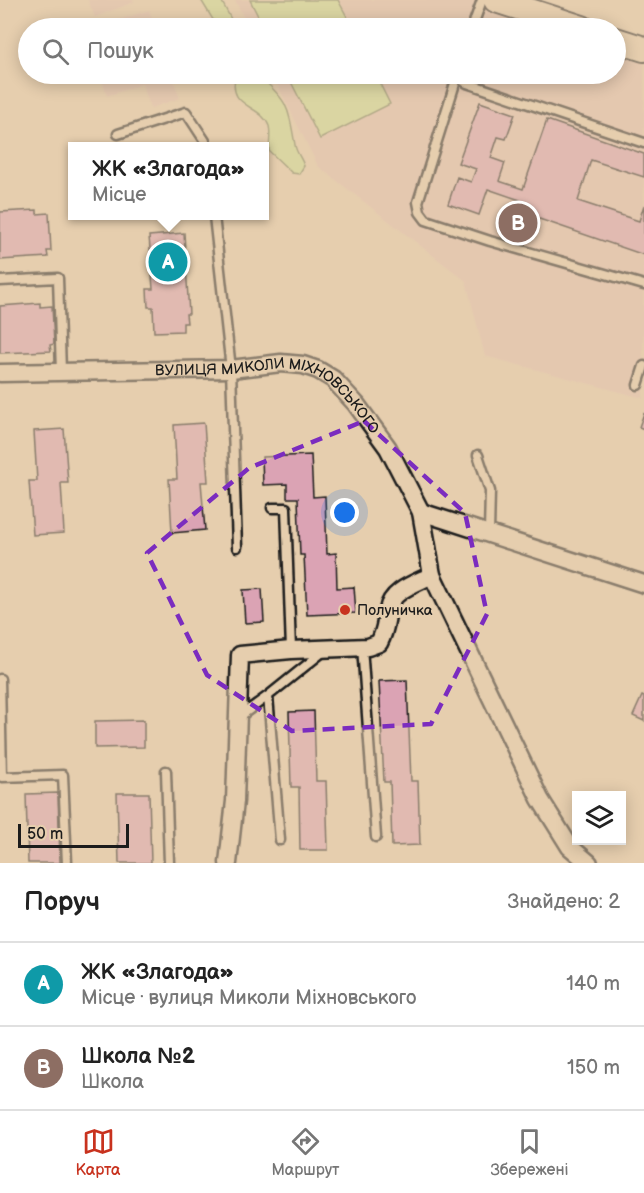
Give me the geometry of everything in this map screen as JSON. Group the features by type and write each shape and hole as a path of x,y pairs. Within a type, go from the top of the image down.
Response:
{"main road":[{"path":"496,0 551,18"},
{"path":"626,43 644,49"}],"street":[{"name":"ВУЛИЦЯ МИКОЛИ МІХНОВСЬКОГО","path":"0,373 231,369 281,363 303,365 318,370 333,379 356,404 388,448 421,512 432,575 540,799 570,847 589,863"},
{"path":"421,512 644,584"},
{"path":"228,863 235,801 240,656 291,650 368,647 379,643 386,631 388,607 398,593 432,575"}],"lane":[{"path":"476,18 482,0"},
{"path":"455,84 418,202 420,212 426,220 490,241 644,285"},
{"path":"470,84 644,143"},
{"path":"118,134 186,112 205,142"},
{"path":"214,220 231,369 237,547"},
{"path":"0,281 58,278 61,372"},
{"path":"638,385 644,366"},
{"path":"478,455 490,491 489,533"},
{"path":"272,508 286,508 291,650"},
{"path":"362,646 376,837"},
{"path":"238,717 327,648"},
{"path":"0,680 2,777 63,776 67,863"},
{"path":"268,696 280,840"},
{"path":"166,771 170,863"}],"highlighted area":[{"path":"364,421 465,513 487,614 431,724 292,731 207,675 147,553 249,468"}],"shaded area":[{"path":"88,0 133,0 134,2 95,17"},
{"path":"235,0 477,0 531,18 244,18"},
{"path":"149,10 152,18 125,18"},
{"path":"626,50 644,56 643,398 485,356 466,281 318,166 277,84 626,84"},
{"path":"103,84 142,84 107,96"},
{"path":"142,84 175,84 180,98 151,108"}],"green space":[{"path":"201,0 221,0 230,18 212,18"},
{"path":"250,0 338,0 348,18 259,18"},
{"path":"268,84 281,98 288,112 296,148 304,166 299,174 292,173 269,151 269,126 259,113 240,100 234,85"},
{"path":"292,84 380,84 390,104 320,139"}],"building":[{"path":"480,102 515,114 506,139 498,137 491,158 505,163 499,181 523,189 547,120 644,154 644,177 591,160 578,201 639,221 644,205 644,255 516,211 520,200 488,189 479,215 448,204 457,177 471,182 476,169 458,163"},
{"path":"37,210 37,214 49,213 51,251 47,251 48,257 0,260 0,212"},
{"path":"184,233 189,314 186,314 187,323 183,323 183,331 154,332 153,307 148,307 147,289 153,289 149,236"},
{"path":"40,303 40,307 52,306 54,344 50,345 51,351 0,353 0,306"},
{"path":"644,413 644,429 639,427"},
{"path":"204,423 208,482 201,482 205,530 172,533 169,479 177,479 174,425"},
{"path":"64,429 68,483 61,483 64,533 33,535 29,481 37,481 34,431"},
{"path":"311,455 313,497 325,496 327,554 336,553 337,588 354,587 356,613 307,615 304,555 300,555 298,498 287,498 287,484 263,485 262,457"},
{"path":"262,589 264,622 245,623 243,590"},
{"path":"407,680 411,781 418,781 420,845 392,846 390,782 384,782 379,681"},
{"path":"642,696 644,697 644,721 633,716"},
{"path":"314,711 316,781 326,781 328,850 300,850 299,787 291,787 289,712"},
{"path":"144,720 144,747 95,748 95,721"},
{"path":"58,793 60,863 28,863 26,794"},
{"path":"117,793 149,793 151,863 119,863"}],"place":[{"name":"Школа №2","path":"518,223"},
{"name":"ЖК «Злагода»","path":"168,262"},
{"name":"Полуничка","path":"345,610"}]}
